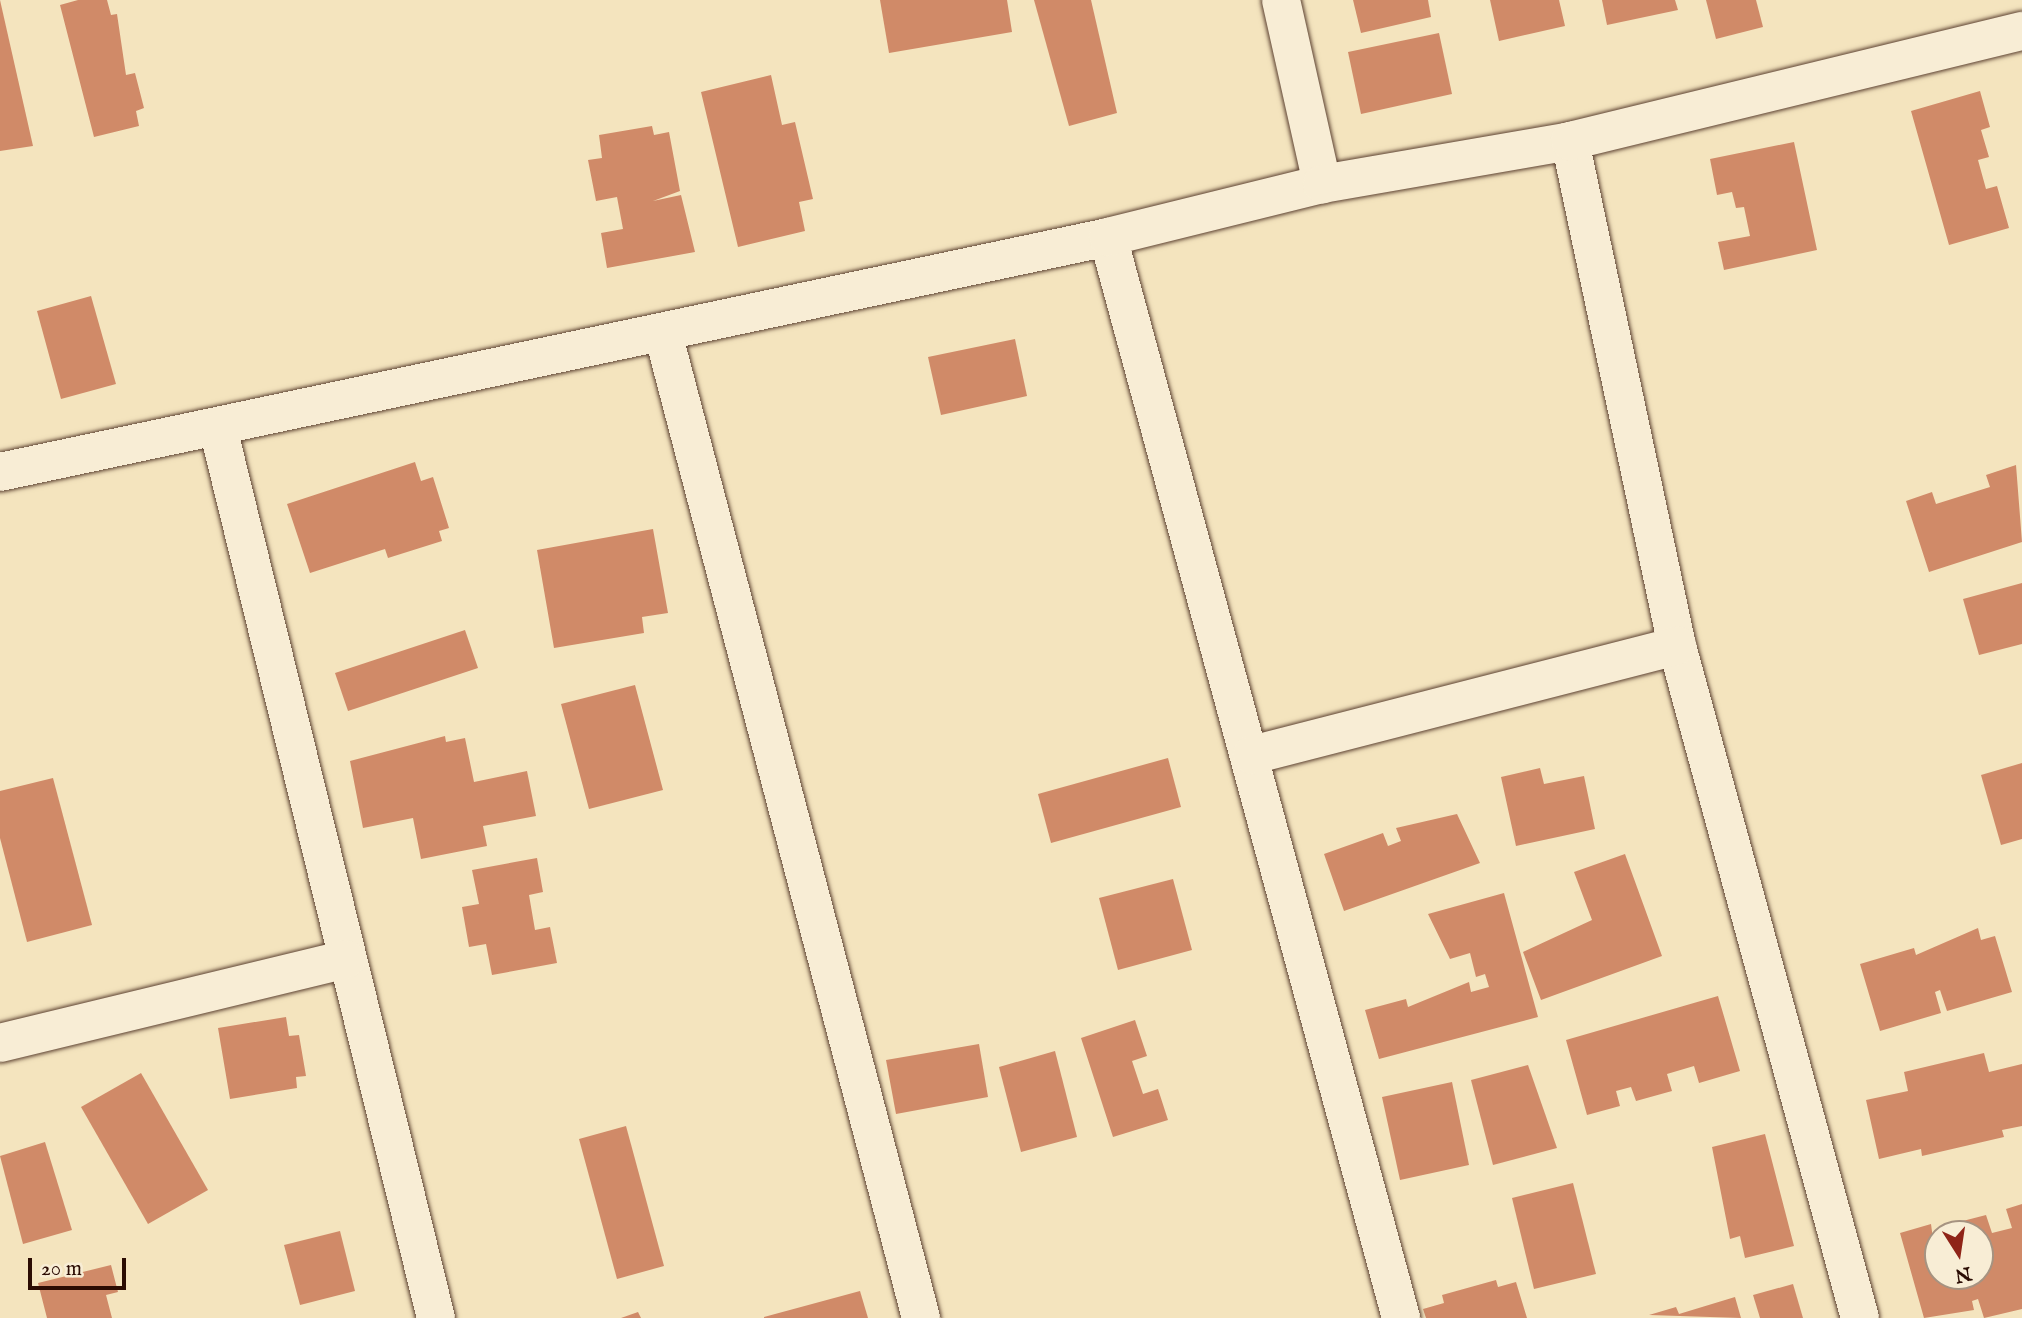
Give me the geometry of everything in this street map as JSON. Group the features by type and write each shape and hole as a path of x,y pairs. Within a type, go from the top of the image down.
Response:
{"street":[{"path":"1281,0 1322,184"},
{"path":"0,472 218,428 1108,237 1322,184 1570,141 2020,38"},
{"path":"1570,141 1677,646 1860,1318"},
{"path":"1108,237 1252,755 1401,1318"},
{"path":"663,333 921,1318"},
{"path":"218,428 436,1318"},
{"path":"1252,755 1677,646"},
{"path":"0,1043 346,958"}],"building":[{"path":"0,0 33,146 0,151"},
{"path":"78,0 107,0 111,15 117,14 126,75 135,73 144,108 136,111 139,126 94,137 60,5"},
{"path":"880,0 1007,0 1012,32 889,53"},
{"path":"1034,0 1091,0 1117,113 1069,126"},
{"path":"1353,0 1428,0 1431,17 1361,33"},
{"path":"1490,0 1559,0 1565,26 1499,41"},
{"path":"1602,0 1675,0 1678,10 1607,25"},
{"path":"1706,0 1756,0 1763,27 1716,39"},
{"path":"1439,33 1452,94 1361,114 1348,52"},
{"path":"771,75 782,125 795,122 813,199 799,202 805,231 738,247 701,92"},
{"path":"1980,91 1990,127 1981,130 1989,157 1978,160 1986,189 1997,186 2009,228 1949,245 1911,111"},
{"path":"652,126 654,135 669,132 680,191 653,201 681,195 695,252 607,268 601,233 623,229 617,197 596,201 588,160 602,158 599,135"},
{"path":"1794,142 1817,250 1724,270 1718,242 1750,236 1744,207 1736,208 1732,192 1717,195 1710,159"},
{"path":"91,296 116,384 61,399 37,311"},
{"path":"1015,339 1027,396 941,415 928,357"},
{"path":"415,462 421,481 433,477 449,528 439,531 442,541 388,558 385,549 310,573 287,504"},
{"path":"2016,465 2022,542 1929,572 1906,501 1932,492 1936,504 1990,487 1986,475"},
{"path":"653,529 668,613 642,617 644,633 554,648 537,550"},
{"path":"2022,583 2022,644 1979,655 1963,599"},
{"path":"465,630 478,668 348,711 335,673"},
{"path":"635,685 663,790 589,809 561,704"},
{"path":"445,736 446,742 465,738 474,782 527,771 536,816 483,826 487,846 421,859 413,818 363,828 350,761"},
{"path":"1168,758 1181,807 1051,843 1038,794"},
{"path":"2022,763 2022,839 2001,845 1981,775"},
{"path":"1540,768 1544,784 1584,776 1595,829 1516,846 1501,777"},
{"path":"53,778 92,925 27,942 0,838 0,791"},
{"path":"1457,814 1480,863 1344,911 1324,854 1383,833 1388,846 1401,841 1396,828"},
{"path":"1625,854 1662,956 1541,1000 1523,952 1592,920 1574,872"},
{"path":"537,858 543,892 529,895 535,930 550,927 557,963 492,975 486,944 469,947 462,907 479,904 472,870"},
{"path":"1173,879 1192,950 1118,970 1099,898"},
{"path":"1504,893 1538,1017 1379,1059 1365,1010 1406,999 1408,1007 1469,982 1471,992 1489,987 1485,974 1476,977 1470,953 1450,959 1428,914"},
{"path":"1978,928 1981,940 1995,936 2012,992 1947,1011 1940,990 1935,992 1941,1013 1880,1031 1860,964 1914,948 1916,955"},
{"path":"1718,996 1740,1071 1699,1083 1694,1066 1667,1074 1672,1091 1636,1101 1631,1087 1616,1091 1620,1106 1587,1115 1566,1040"},
{"path":"286,1017 289,1036 299,1035 306,1076 296,1077 297,1088 230,1099 218,1028"},
{"path":"1135,1020 1147,1056 1132,1061 1143,1094 1158,1089 1168,1120 1113,1137 1081,1038"},
{"path":"979,1044 988,1097 896,1114 886,1060"},
{"path":"1055,1051 1077,1137 1021,1152 999,1067"},
{"path":"1984,1053 1989,1072 2022,1064 2022,1126 2002,1130 2004,1137 1922,1156 1921,1149 1879,1159 1866,1100 1908,1091 1904,1072"},
{"path":"1528,1065 1557,1148 1493,1165 1471,1080"},
{"path":"141,1073 208,1190 148,1224 81,1107"},
{"path":"1452,1082 1469,1165 1400,1180 1382,1097"},
{"path":"626,1126 664,1266 617,1279 579,1139"},
{"path":"1765,1134 1794,1246 1745,1258 1740,1236 1730,1239 1712,1147"},
{"path":"45,1142 72,1230 23,1244 0,1156"},
{"path":"1573,1183 1596,1274 1534,1289 1512,1198"},
{"path":"2022,1204 2022,1309 1984,1318 1978,1299 1972,1301 1974,1310 1924,1318 1900,1233 1924,1226 1924,1290 1994,1290 1994,1232 2012,1228 2006,1209"},
{"path":"1986,1215 1988,1220 1967,1220"},
{"path":"340,1231 355,1291 300,1305 284,1245"},
{"path":"111,1265 118,1292 106,1295 112,1318 47,1318 38,1283"},
{"path":"1496,1280 1498,1287 1516,1282 1527,1318 1426,1318 1423,1309 1444,1303 1442,1295"},
{"path":"1793,1284 1803,1318 1760,1318 1753,1295"},
{"path":"860,1291 868,1318 764,1318 764,1317"},
{"path":"1735,1297 1741,1318 1649,1315 1676,1307 1679,1314"},
{"path":"638,1312 641,1318 621,1318"}]}
